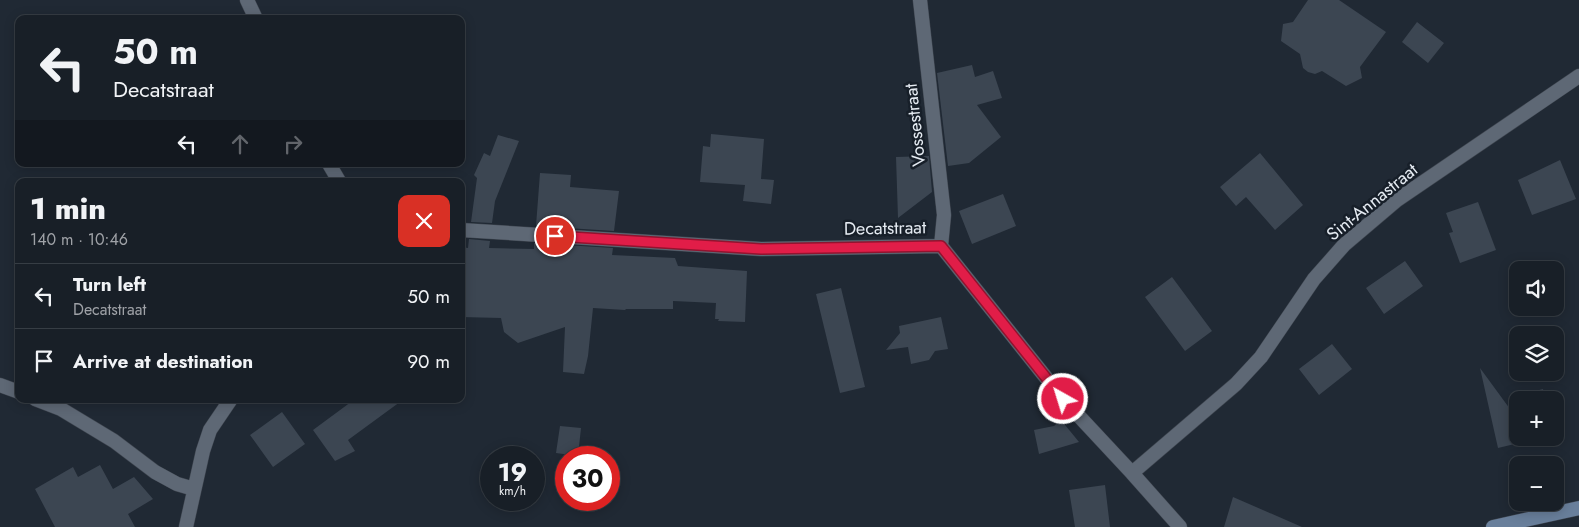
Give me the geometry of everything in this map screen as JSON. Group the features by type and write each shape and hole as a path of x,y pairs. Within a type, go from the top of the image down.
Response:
{"main road":[{"path":"1492,527 1579,508"}],"street":[{"path":"247,0 254,15"},
{"name":"Vossestraat","path":"920,0 944,215 941,246"},
{"name":"Sint-Annastraat","path":"1132,473 1236,384 1261,357 1314,279 1344,245 1397,200 1579,76"},
{"path":"331,167 337,178"},
{"name":"Decatstraat","path":"465,230 761,249 941,246 1063,399 1180,527"},
{"path":"0,385 15,391"},
{"path":"45,403 61,409 114,441 155,472 177,484 194,489"},
{"path":"186,527 203,452 210,430 228,403"}],"building":[{"path":"1308,0 1339,0 1386,32 1360,67 1362,78 1346,86 1322,71 1315,74 1308,72 1303,68 1300,54 1281,41 1283,24 1293,22"},
{"path":"1417,22 1444,43 1428,63 1402,42"},
{"path":"972,65 975,77 993,71 1002,98 977,105 1001,137 969,163 948,166 937,73"},
{"path":"711,134 764,139 761,179 774,180 771,204 743,201 745,185 700,182 703,146 710,147"},
{"path":"498,135 519,141 495,201 492,223 471,222 477,178 474,175 484,153 490,156"},
{"path":"1260,153 1303,205 1275,230 1246,197 1236,206 1220,187"},
{"path":"929,156 932,192 898,218 896,157"},
{"path":"1560,160 1576,199 1532,215 1518,180"},
{"path":"540,173 571,175 570,187 619,191 614,231 536,226"},
{"path":"1003,194 1016,226 972,244 959,211"},
{"path":"1478,202 1496,250 1460,263 1449,233 1453,232 1446,213"},
{"path":"469,239 490,241 489,248 534,249 534,243 613,248 612,255 675,258 678,266 747,271 745,322 718,321 719,319 715,319 716,303 673,301 673,309 625,310 593,308 588,356 584,374 563,372 565,327 518,343 504,332 501,318 465,317 465,248 468,248"},
{"path":"1405,261 1423,286 1384,314 1366,288"},
{"path":"1172,277 1212,331 1185,351 1145,297"},
{"path":"841,288 865,387 840,393 816,294"},
{"path":"941,317 948,349 935,351 929,360 911,364 908,347 886,350 900,333 899,326"},
{"path":"1332,344 1352,369 1319,395 1299,369"},
{"path":"1480,368 1509,408 1509,445 1498,448"},
{"path":"350,403 399,403 348,440 355,451 335,461 313,430"},
{"path":"282,412 305,444 273,467 250,435"},
{"path":"1061,420 1079,442 1039,454 1034,430 1054,426"},
{"path":"560,426 581,428 579,446 557,446"},
{"path":"100,465 113,489 134,477 153,499 128,514 135,527 55,527 35,489 73,467 78,477"},
{"path":"1105,485 1110,527 1075,527 1069,490"},
{"path":"1233,497 1302,527 1224,527"}],"route":[{"path":"555,236 761,249 941,246 1063,399"}]}
